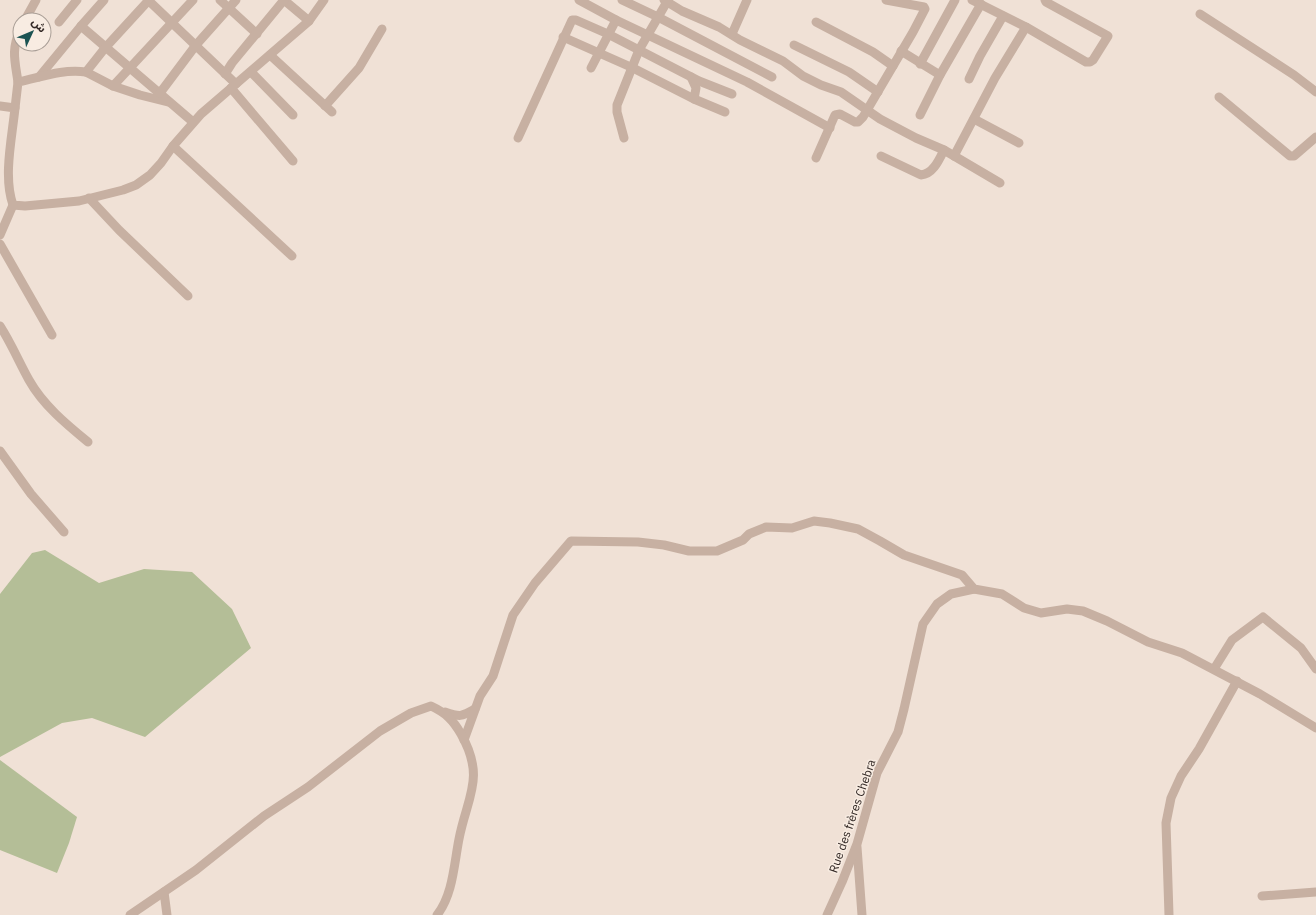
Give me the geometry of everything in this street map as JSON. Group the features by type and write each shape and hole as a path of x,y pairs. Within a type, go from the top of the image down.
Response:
{"street":[{"path":"29,12 36,0"},
{"path":"59,22 77,0"},
{"path":"39,77 104,0"},
{"path":"86,72 105,48 148,0 225,74 293,161"},
{"path":"113,86 193,0"},
{"path":"220,0 228,9 257,34"},
{"path":"160,93 196,45 236,0"},
{"path":"225,74 232,63 284,0 309,21"},
{"path":"13,205 25,206 79,201 123,190 136,185 150,175 194,122 233,86 309,21 324,0"},
{"path":"579,0 616,20 747,82 830,128"},
{"path":"622,0 658,17 772,77"},
{"path":"624,138 617,112 618,105 639,50 666,0 682,11 713,24 745,43 783,61 802,76 841,92 880,119 916,138 944,150 1000,183"},
{"path":"732,34 747,0"},
{"path":"816,158 837,114 858,122 868,110 925,9 924,7 916,4 886,0"},
{"path":"920,64 955,0"},
{"path":"972,0 1026,28 1086,62 1093,60 1108,36 1044,0"},
{"path":"920,115 940,75 981,4"},
{"path":"1200,14 1294,75 1316,92"},
{"path":"969,79 980,56 1003,16"},
{"path":"518,138 572,20 576,20 608,34 691,77 732,94"},
{"path":"591,68 616,20"},
{"path":"816,22 873,52 893,66"},
{"path":"81,26 105,48 194,122"},
{"path":"954,156 995,78 1026,28"},
{"path":"325,106 359,68 382,29"},
{"path":"563,37 633,68 725,112"},
{"path":"794,45 849,72 878,92"},
{"path":"901,51 940,75"},
{"path":"0,235 13,205 10,196 9,171 18,82 14,52"},
{"path":"270,55 332,112"},
{"path":"18,82 71,70 86,72 113,86 172,103"},
{"path":"251,72 293,115"},
{"path":"691,77 696,88 694,98"},
{"path":"1219,97 1290,156 1294,156 1316,137"},
{"path":"0,106 15,108"},
{"path":"974,118 1019,143"},
{"path":"173,146 292,256"},
{"path":"881,156 921,175 925,175 930,173 944,150"},
{"path":"89,198 119,230 188,296"},
{"path":"0,244 52,335"},
{"path":"0,326 34,387 57,416 88,442"},
{"path":"0,451 31,494 64,532"},
{"path":"464,740 480,696 493,676 513,615 535,583 571,541 638,542 664,545 689,551 717,551 743,540 749,534 766,527 792,528 814,521 858,529 904,556 962,575 974,589 1002,594 1024,608 1042,613 1067,609 1083,611 1107,621 1148,642 1182,653 1260,694 1316,728"},
{"name":"Rue des frères Chebra","path":"827,915 857,844 877,773 898,732 923,624 937,604 951,594 974,589"},
{"path":"1214,670 1232,640 1263,617 1301,648 1316,669"},
{"path":"1169,915 1166,823 1171,798 1181,776 1199,749 1237,682"},
{"path":"130,915 196,870 264,816 314,782 380,731 410,713 431,706 454,715 464,716 475,709"},
{"path":"437,915 442,909 451,883 460,831 471,797 475,775 469,747 455,723 443,711"},
{"path":"857,844 862,915"},
{"path":"842,882 860,885"},
{"path":"164,892 167,915"},
{"path":"1262,896 1316,892"}],"green space":[{"path":"45,550 99,583 144,569 192,572 232,609 251,648 145,737 92,718 62,723 0,757 0,594 32,553"},
{"path":"0,760 77,817 69,843 57,873 0,850"}]}
